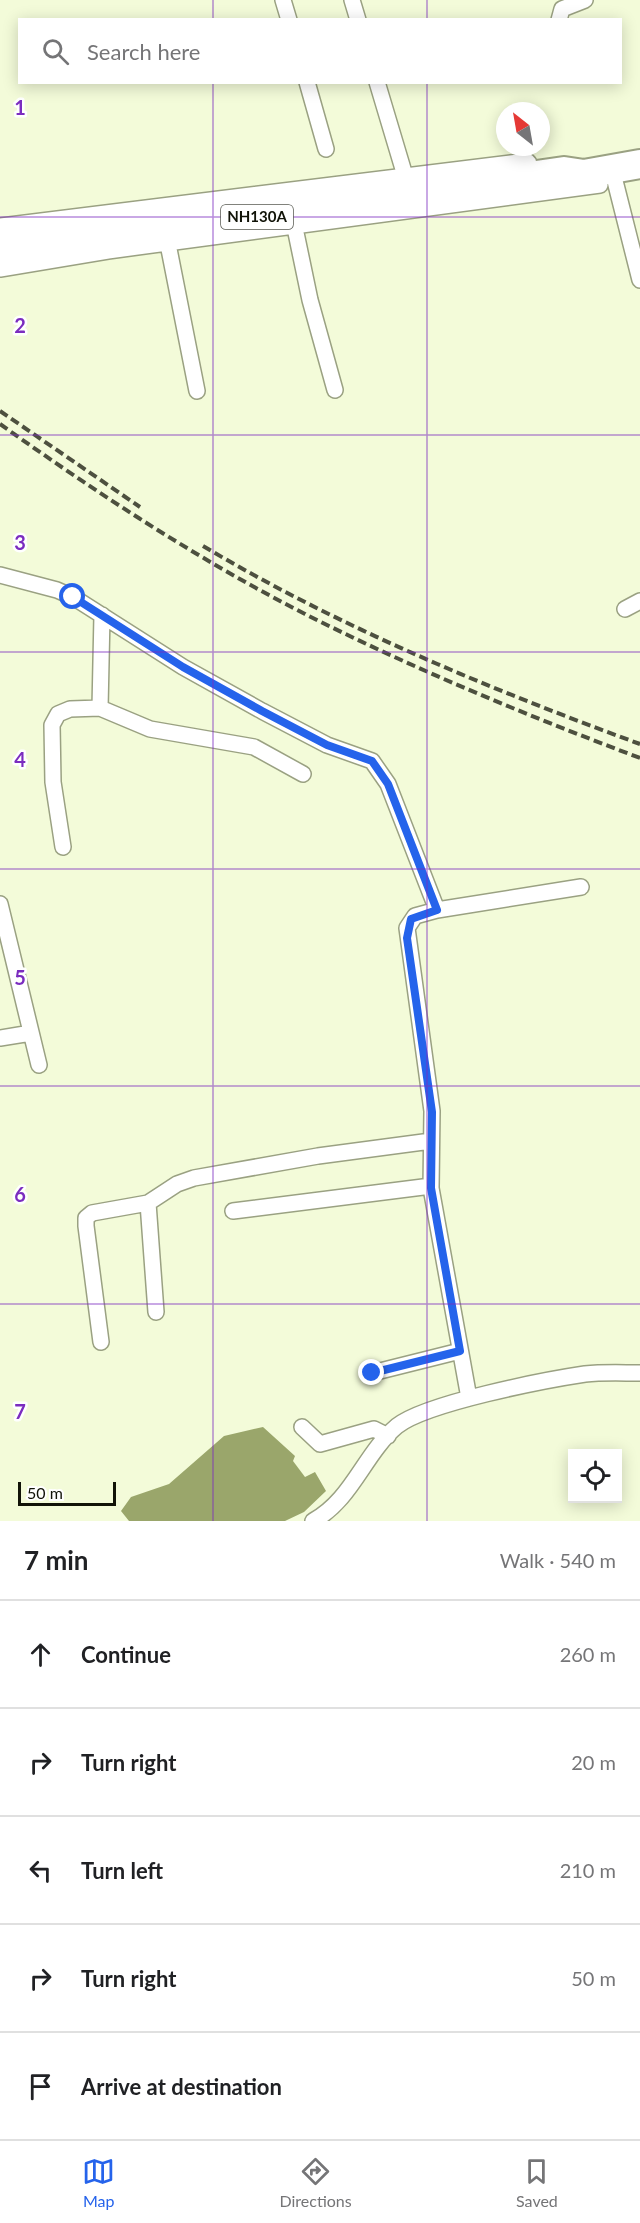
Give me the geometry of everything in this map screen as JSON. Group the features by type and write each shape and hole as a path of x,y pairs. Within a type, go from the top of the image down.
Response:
{"highway":[{"name":"NH130A","path":"556,173 581,159 640,147"},
{"name":"NH130A","path":"0,253 556,173 613,176 640,164"}],"street":[{"path":"284,0 288,18"},
{"path":"352,0 357,18"},
{"path":"560,18 562,9 585,0"},
{"path":"308,84 326,148"},
{"path":"378,84 406,179"},
{"path":"0,229 522,163 532,164 556,173"},
{"path":"0,269 295,228 613,176 640,280"},
{"path":"295,228 310,300 335,390"},
{"path":"168,244 197,391"},
{"path":"0,575 57,590 102,615 183,667 262,711 327,745 372,761 388,784 437,910"},
{"path":"625,609 640,601"},
{"path":"100,708 102,615"},
{"path":"63,847 53,782 51,737 53,718 70,709 100,708 150,729 254,747 303,774"},
{"path":"469,1398 431,1186 432,1112 407,928 415,916 437,910 581,887"},
{"path":"0,904 39,1065"},
{"path":"0,1038 31,1033"},
{"path":"101,1342 86,1218 98,1211 148,1203 188,1179 318,1156 431,1141"},
{"path":"233,1211 431,1186"},
{"path":"148,1203 156,1312"},
{"path":"372,1373 460,1351"},
{"path":"313,1521 341,1499 388,1436 410,1419 469,1398 587,1374 640,1373"},
{"path":"302,1427 320,1444 374,1429 388,1436"}],"shaded area":[{"path":"263,1427 295,1456 293,1461 305,1477 315,1472 326,1491 304,1512 285,1521 129,1521 121,1511 131,1497 169,1484 224,1436"}],"railway":[{"path":"0,411 140,507"},
{"path":"0,424 149,525 305,614 387,654 640,758"},
{"path":"203,546 308,604 417,655 472,679 640,744"}],"route":[{"path":"73,597 183,667 262,711 327,745 372,761 388,784 437,910 411,919 407,928 407,938 432,1112 431,1188 460,1351 372,1373"}]}
